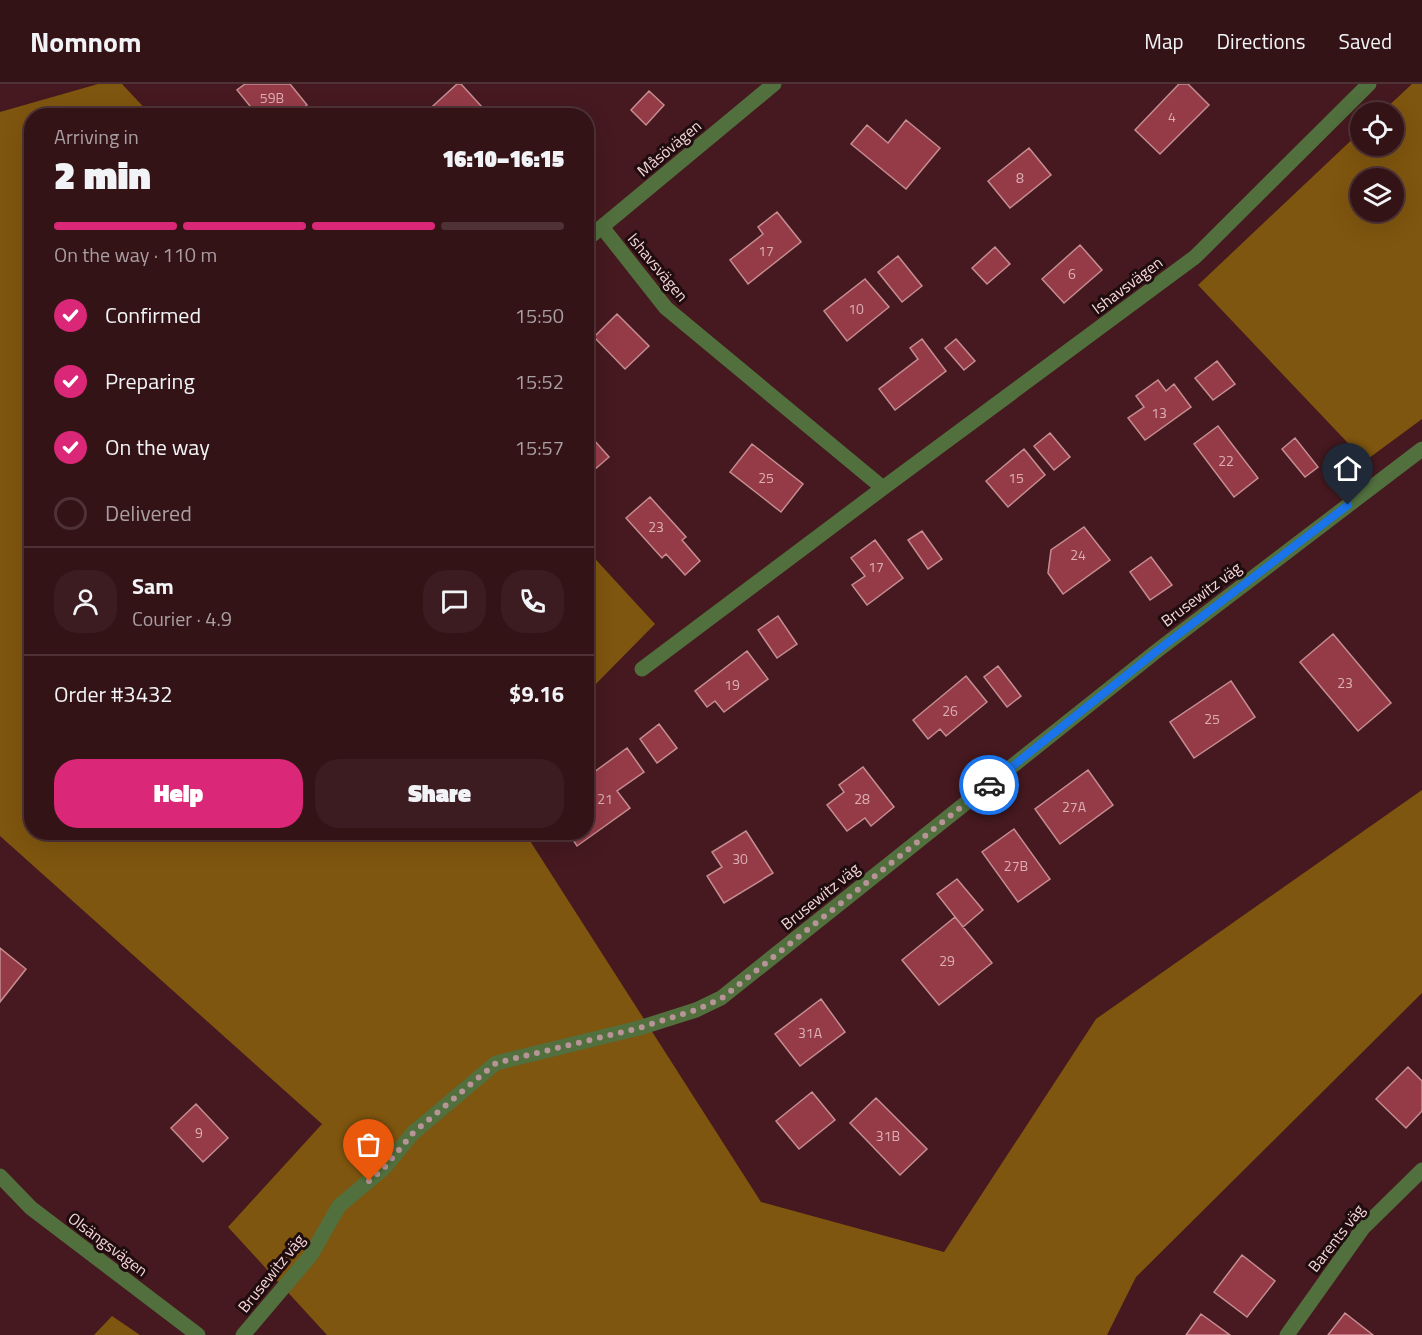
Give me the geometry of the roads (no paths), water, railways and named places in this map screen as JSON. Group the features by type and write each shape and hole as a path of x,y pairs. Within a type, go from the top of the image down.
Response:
{"street":[{"name":"Måsövägen","path":"594,234 774,84"},
{"name":"Ishavsvägen","path":"642,669 1195,257 1369,84"},
{"name":"Ishavsvägen","path":"602,227 666,308 883,488"},
{"name":"Brusewitz väg","path":"243,1335 311,1255 339,1206 384,1168 413,1133 496,1063 639,1028 696,1010 722,998 1158,650 1422,449"},
{"name":"Barents väg","path":"1287,1335 1363,1228 1422,1170"},
{"name":"Olsängsvägen","path":"0,1176 31,1208 198,1335"}]}
